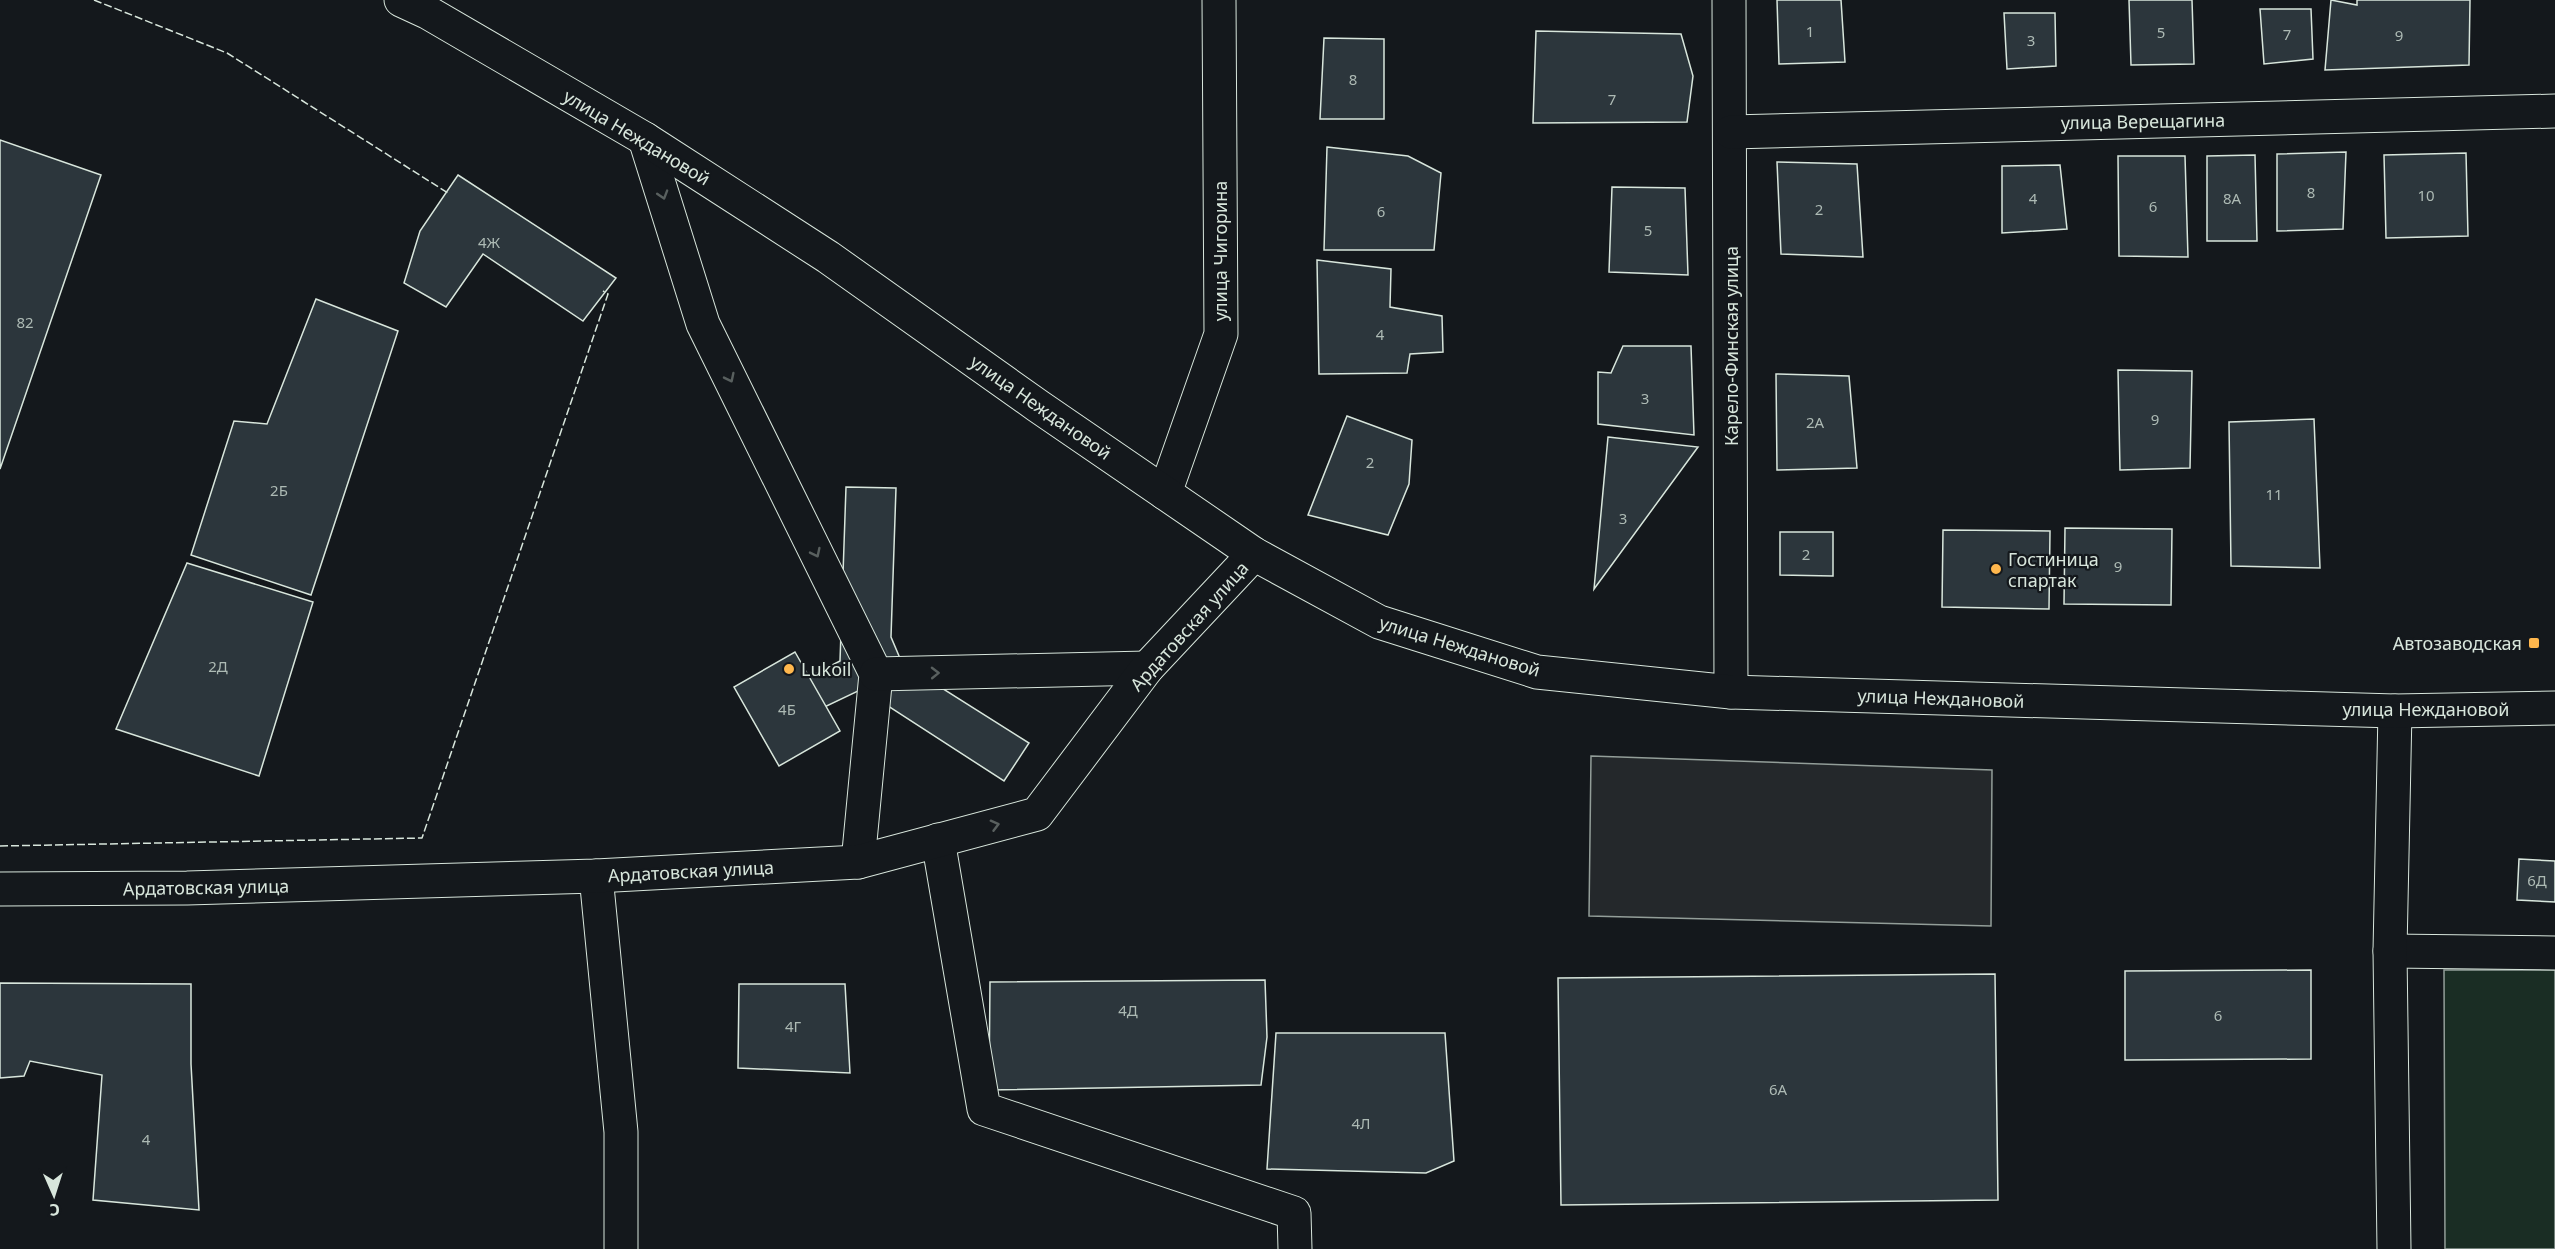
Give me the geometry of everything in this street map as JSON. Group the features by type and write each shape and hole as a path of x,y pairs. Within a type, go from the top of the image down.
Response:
{"main road":[{"name":"улица Неждановой","path":"401,0 428,12 645,139 828,257 1254,554 1379,622 1537,672 1731,692 2395,711 2555,708"},
{"name":"улица Чигорина","path":"1165,493 1221,334 1220,0"},
{"name":"Карело-Финская улица","path":"1729,0 1731,692"},
{"name":"улица Верещагина","path":"1731,132 2555,111"},
{"path":"645,139 703,324 876,675 858,862"},
{"name":"Ардатовская улица","path":"0,889 187,888 596,876 858,862 1037,814 1147,668 1254,554"},
{"path":"876,675 1147,668"},
{"path":"2394,1249 2390,951 2395,711"},
{"path":"938,840 984,1109 1294,1213 1295,1249"},
{"path":"596,876 621,1132 621,1249"},
{"path":"2390,951 2555,953"}],"green space":[{"path":"2444,970 2555,970 2555,1249 2445,1249"}],"shaded area":[{"path":"1591,756 1992,770 1991,926 1589,916"}],"building":[{"path":"1777,0 1841,0 1845,62 1779,64"},
{"path":"2129,0 2192,0 2194,64 2131,65"},
{"path":"2331,0 2357,5 2357,0 2470,0 2469,65 2325,70"},
{"path":"2260,9 2311,9 2313,59 2264,64"},
{"path":"2004,13 2055,13 2056,66 2007,69"},
{"path":"1536,31 1681,34 1693,76 1687,122 1533,123"},
{"path":"1324,38 1384,39 1384,119 1320,119"},
{"path":"0,140 101,175 0,469"},
{"path":"1327,147 1408,156 1441,173 1434,250 1324,250"},
{"path":"2346,152 2343,229 2277,231 2277,154"},
{"path":"2466,153 2468,236 2386,238 2384,155"},
{"path":"2255,155 2257,241 2207,241 2207,156"},
{"path":"2118,156 2185,156 2188,257 2119,256"},
{"path":"1777,162 1857,164 1863,257 1781,254"},
{"path":"2060,165 2067,229 2002,233 2002,166"},
{"path":"458,175 616,278 583,321 483,254 446,307 404,283 420,231"},
{"path":"1612,187 1685,188 1688,275 1609,272"},
{"path":"1317,260 1391,269 1390,307 1442,316 1443,352 1410,354 1407,373 1319,374"},
{"path":"316,299 398,331 311,595 191,555 234,421 267,424"},
{"path":"1623,346 1691,346 1694,435 1598,424 1598,372 1611,373"},
{"path":"2118,370 2192,371 2190,468 2120,470"},
{"path":"1776,374 1849,376 1857,468 1777,470"},
{"path":"1347,416 1412,440 1409,484 1388,535 1308,515"},
{"path":"2314,419 2320,568 2231,566 2229,422"},
{"path":"1608,437 1698,447 1594,589"},
{"path":"846,487 896,488 891,637 902,663 1029,743 1004,781 862,689 814,712 799,682 840,661"},
{"path":"2065,528 2172,529 2171,605 2064,604"},
{"name":"Гостиница спартак","path":"1943,530 2050,531 2049,609 1942,607"},
{"path":"1780,532 1833,532 1833,576 1780,575"},
{"path":"187,563 313,602 259,776 116,729"},
{"path":"795,652 840,731 779,766 734,687"},
{"path":"2519,859 2555,861 2555,902 2517,900"},
{"path":"2311,970 2311,1059 2125,1060 2125,971"},
{"path":"1995,974 1998,1200 1561,1205 1558,978"},
{"path":"1265,980 1267,1037 1261,1085 989,1090 990,982"},
{"path":"0,983 191,984 191,1064 199,1210 93,1200 102,1075 30,1061 24,1076 0,1078"},
{"path":"739,984 845,984 850,1073 738,1068"},
{"path":"1276,1033 1445,1033 1454,1161 1426,1173 1267,1169"}],"fence":[{"path":"94,0 227,53 448,193"},
{"path":"0,846 422,838 608,294 603,291"}],"place":[{"name":"Гостиница спартак","path":"1996,569"},
{"name":"Автозаводская","path":"2534,643"},
{"name":"Lukoil","path":"789,669"}]}
